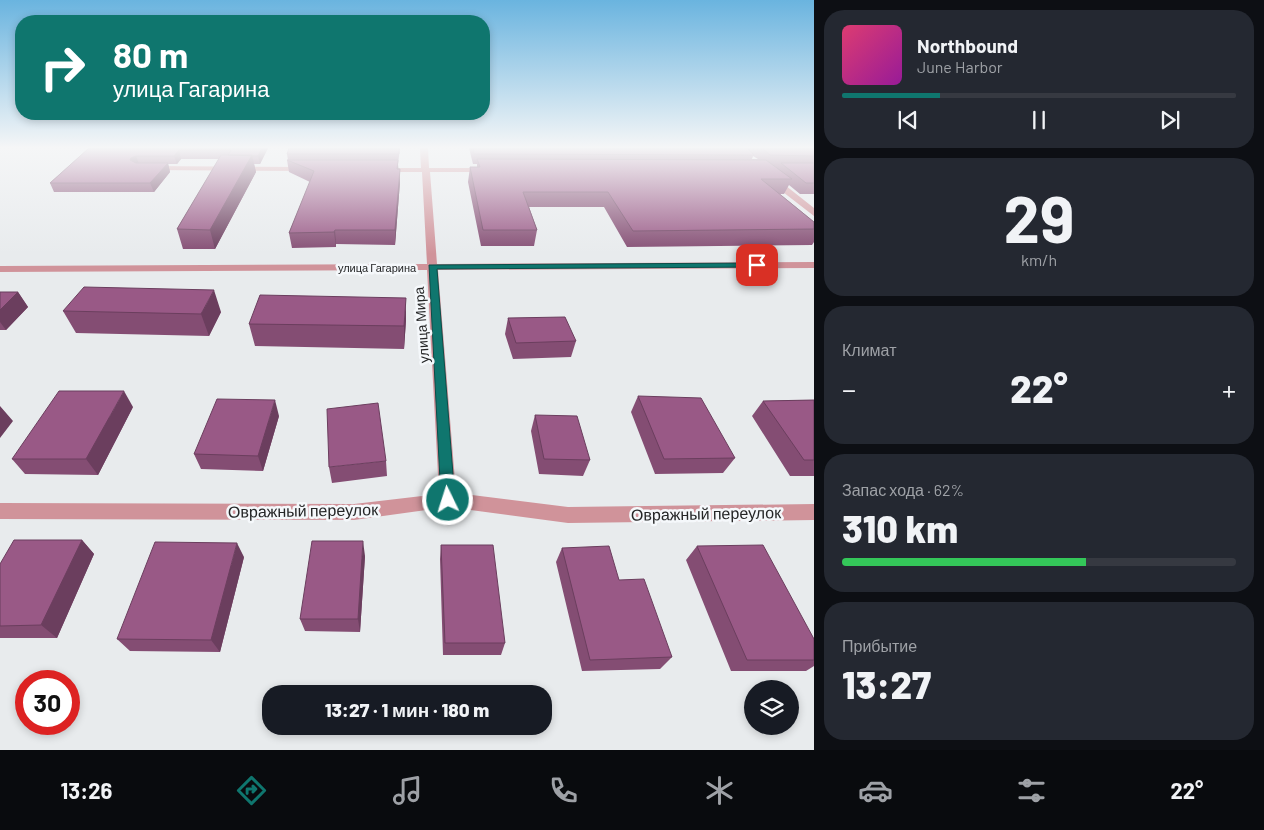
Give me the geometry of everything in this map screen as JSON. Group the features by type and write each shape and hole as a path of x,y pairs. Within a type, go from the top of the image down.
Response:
{"street":[{"name":"улица Мира","path":"427,183 448,500"},
{"path":"778,183 814,213"},
{"name":"улица Гагарина","path":"0,269 814,265"},
{"name":"Овражный переулок","path":"0,511 354,512 448,500 568,515 814,512"}],"building":[{"path":"204,183 236,183 210,230 177,229"},
{"path":"309,183 399,183 395,230 335,230 334,232 289,233"},
{"path":"473,183 766,183 814,222 814,229 633,231 608,192 523,192 537,230 483,230"},
{"path":"84,287 214,290 201,314 63,311"},
{"path":"0,292 18,292 0,310"},
{"path":"260,295 406,298 404,326 249,324"},
{"path":"565,317 576,341 516,343 508,318"},
{"path":"59,391 124,391 86,459 12,459"},
{"path":"638,396 701,398 735,458 664,459"},
{"path":"217,399 275,400 258,456 194,454"},
{"path":"814,400 814,460 804,460 763,401"},
{"path":"378,403 386,461 329,467 327,409"},
{"path":"535,415 577,416 590,460 544,459"},
{"path":"14,540 82,540 41,625 0,626 0,564"},
{"path":"312,541 363,541 358,619 300,619"},
{"path":"155,542 237,543 211,640 117,639"},
{"path":"441,545 493,545 505,643 445,643"},
{"path":"763,545 814,639 814,660 747,660 697,546"},
{"path":"609,546 619,580 644,579 672,657 590,660 562,548"}],"route":[{"path":"448,500 432,267 757,265"}]}
